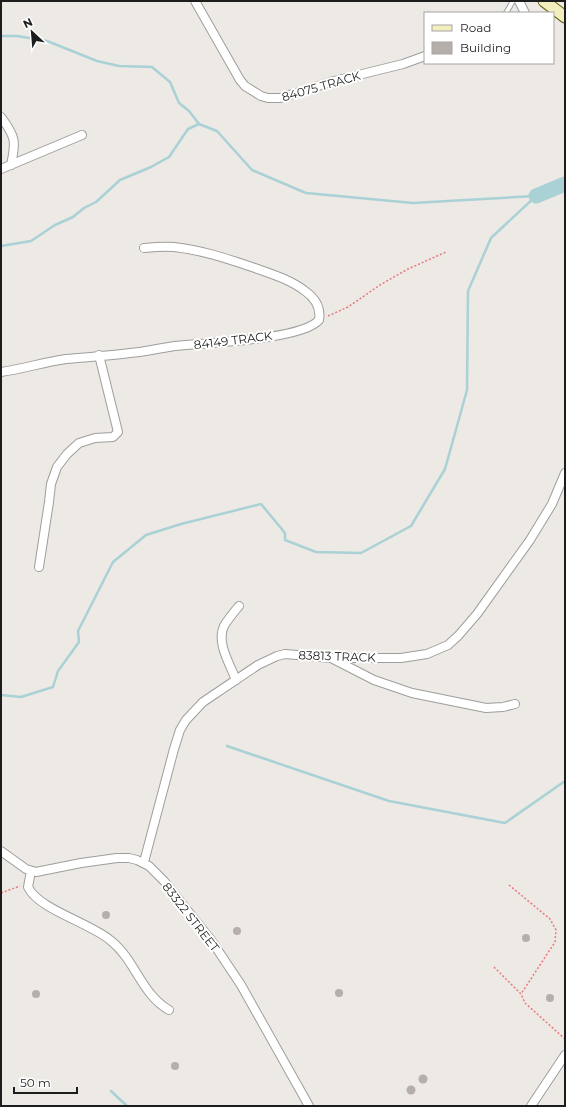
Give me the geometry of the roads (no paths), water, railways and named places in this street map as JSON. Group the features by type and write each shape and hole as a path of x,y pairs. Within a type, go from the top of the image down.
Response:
{"main road":[{"path":"544,1 565,17"}],"street":[{"name":"84075 TRACK","path":"195,1 240,80 245,86 256,94 268,98 285,98 334,81 396,66 424,56"},
{"path":"519,1 524,12"},
{"path":"1,118 12,134 15,142 10,165"},
{"path":"1,169 82,135"},
{"name":"84149 TRACK","path":"2,375 65,360 99,355 131,353 173,346 252,339 298,330 313,325 319,320 320,310 315,301 306,291 288,281 237,262 199,251 173,247 144,248"},
{"path":"39,567 51,484 57,467 66,454 79,443 95,438 113,437 118,432 99,355"},
{"name":"83813 TRACK","path":"144,862 180,730 195,709 258,665 277,656 285,654 332,658 401,658 436,651 448,645 477,614 530,540 552,504 565,473"},
{"path":"236,680 225,652 222,636 224,627 239,606"},
{"path":"332,658 374,680 412,693 486,708 503,707 515,704"},
{"path":"1,851 20,865 36,872 81,863 117,858 129,858 144,862"},
{"name":"83322 STREET","path":"144,862 164,881 211,940 241,985 309,1106"},
{"path":"31,871 28,883 30,890 40,900 111,940 123,953 147,990 162,1006 169,1010"},
{"path":"531,1106 565,1055"}],"lane":[{"path":"507,12 513,1"}],"waterway":[{"path":"1,36 17,36 47,41 97,61 119,66 152,67 170,82 179,103 189,111 199,124 217,131 252,170 306,193 413,203 535,196"},
{"path":"1,246 31,241 55,225 73,217 84,208 96,202 120,180 151,167 169,157 188,129 199,124"},
{"path":"536,196 565,184"},
{"path":"1,695 21,697 53,687 58,671 79,642 78,631 113,562 146,535 181,524 261,504 285,533 285,540 316,552 361,553 411,526 445,469 467,390 468,291 491,238 536,196"},
{"path":"227,746 389,801 505,823 565,781"},
{"path":"111,1091 127,1106"}]}
